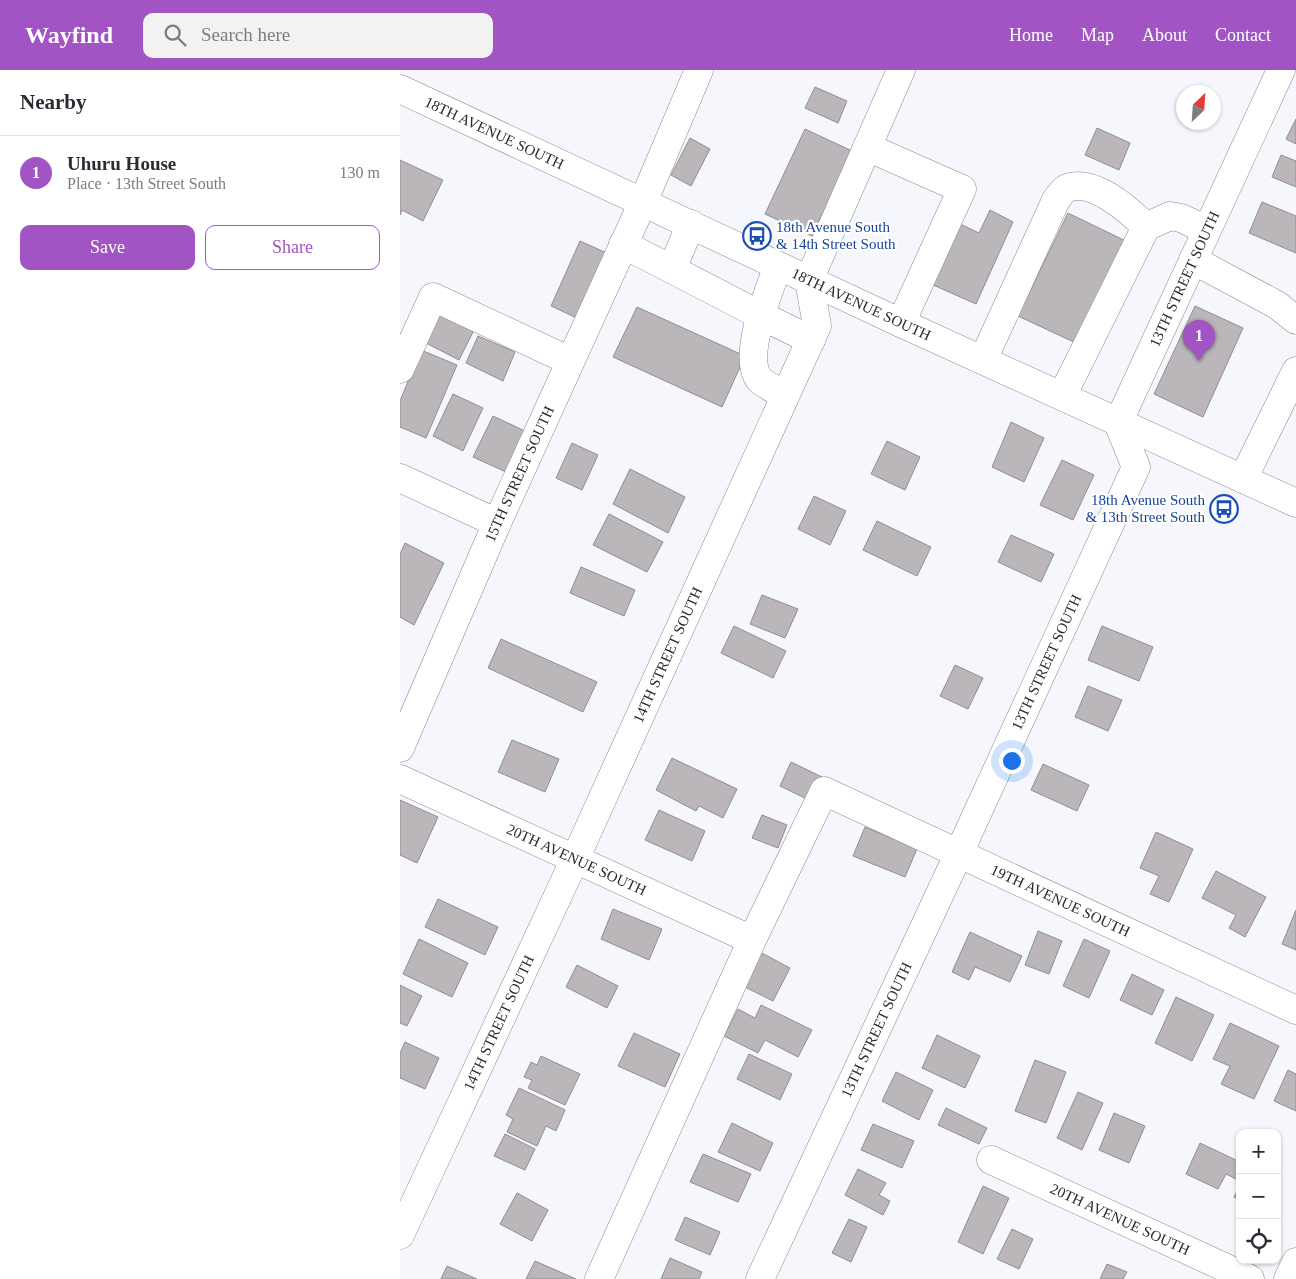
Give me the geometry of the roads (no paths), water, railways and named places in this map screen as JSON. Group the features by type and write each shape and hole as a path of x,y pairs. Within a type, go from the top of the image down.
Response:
{"street":[{"name":"15TH STREET SOUTH","path":"400,748 497,523 643,202 699,70"},
{"path":"809,280 901,70"},
{"name":"13TH STREET SOUTH","path":"760,1279 959,853 1136,467 1118,422 1281,70"},
{"name":"18TH AVENUE SOUTH","path":"400,89 778,266 1296,502"},
{"path":"867,147 962,189 901,322"},
{"path":"983,360 1056,200 1066,189 1079,186 1097,190 1135,216 1146,227"},
{"path":"1062,396 1146,227 1170,216 1180,218 1207,230"},
{"path":"672,269 691,224"},
{"path":"623,244 811,340"},
{"path":"1193,260 1277,305 1296,320"},
{"path":"778,266 760,315 755,339 755,365 759,378 785,396"},
{"name":"14TH STREET SOUTH","path":"400,1235 575,859 818,326 809,280"},
{"path":"400,370 433,297 570,361"},
{"path":"1243,479 1296,371"},
{"path":"400,478 497,523"},
{"name":"20TH AVENUE SOUTH","path":"400,779 752,940"},
{"name":"19TH AVENUE SOUTH","path":"752,940 824,790 1296,1010"},
{"path":"599,1279 752,940"},
{"name":"20TH AVENUE SOUTH","path":"992,1160 1250,1279"},
{"path":"1288,1279 1296,1262"}],"place":[{"name":"18th Avenue South & 14th Street South","path":"757,236"},
{"name":"Uhuru House","path":"1199,361"},
{"name":"18th Avenue South & 13th Street South","path":"1224,509"}]}
